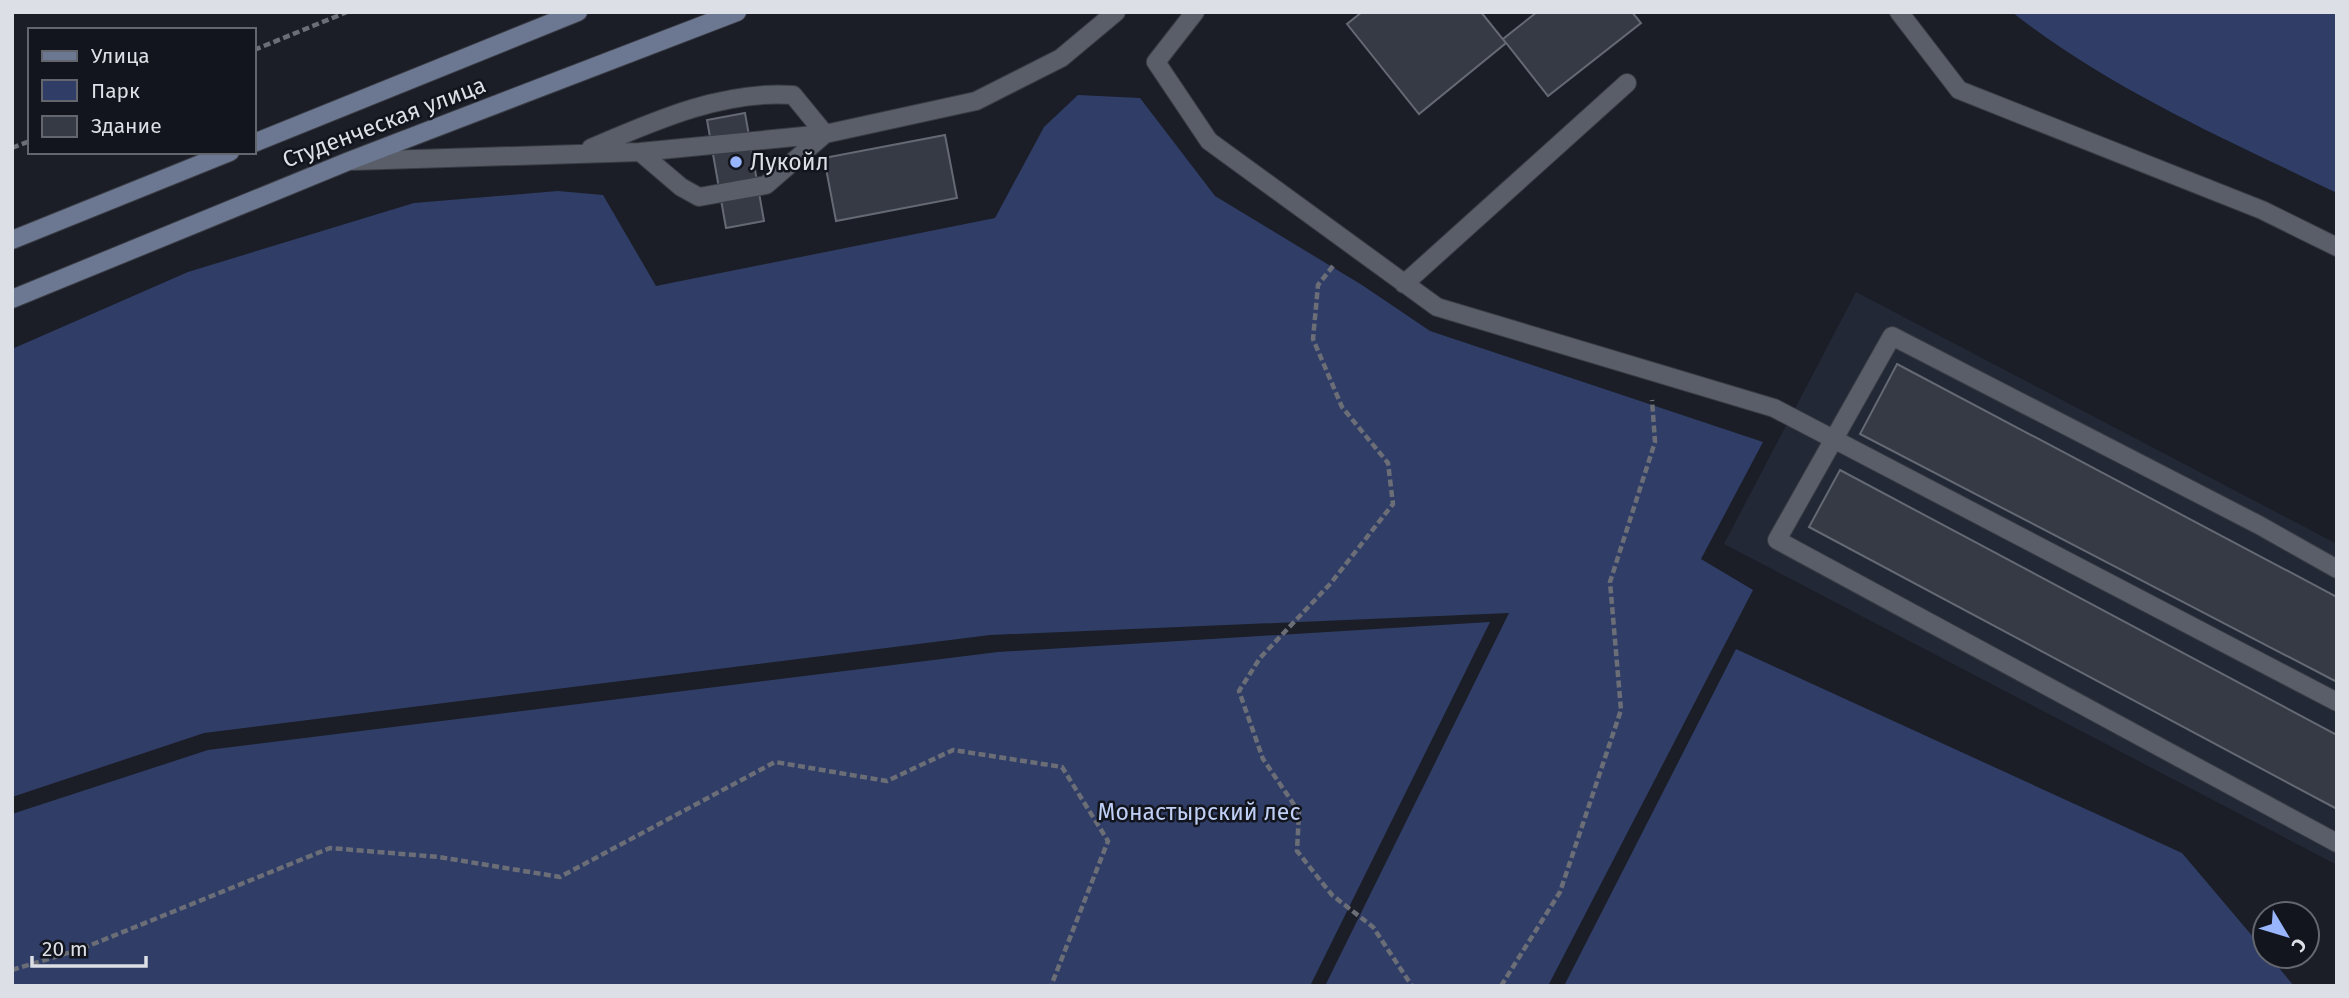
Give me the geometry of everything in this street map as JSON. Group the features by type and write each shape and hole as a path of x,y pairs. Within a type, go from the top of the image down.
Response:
{"main road":[{"name":"Студенческая улица","path":"256,142 578,12"},
{"name":"Студенческая улица","path":"12,299 349,161 737,12"},
{"path":"12,240 225,154"}],"lane":[{"path":"349,161 640,152 825,134 976,101 1061,58 1116,12"},
{"path":"1195,12 1156,62 1209,141 1437,307 1774,408 2337,702"},
{"path":"1899,12 1959,90 2262,210 2337,247"},
{"path":"1404,284 1628,83"},
{"path":"581,153 676,112 773,93 793,95 825,134"},
{"path":"640,152 681,187 699,197 766,185 825,134"},
{"path":"2337,569 2259,525 1892,337 1777,540 2337,843"}],"path":[{"path":"256,49 347,12"},
{"path":"1358,251 1344,252 1318,285 1313,339 1342,407 1388,463 1393,504 1331,583 1260,659 1238,691 1263,759 1299,812 1297,851 1332,895 1373,927 1412,986"},
{"path":"1502,986 1560,892 1620,709 1610,582 1655,442 1650,371"},
{"path":"12,970 81,949 330,848 439,857 559,877 775,762 887,781 953,750 1062,767 1108,841 1051,986"}],"shaded area":[{"path":"1856,292 2337,544 2337,865 1724,544"}],"green space":[{"path":"2012,12 2337,12 2337,193 2128,89 2050,40"},
{"path":"1078,95 1140,98 1215,196 1362,285 1430,331 1763,442 1701,559 1753,590 1548,986 1325,986 1509,613 990,635 204,733 12,797 12,349 188,272 414,203 558,191 603,195 656,286 995,218 1044,127"},
{"name":"Монастырский лес","path":"1490,622 1310,986 12,986 12,814 208,750 998,652"},
{"path":"1736,649 2182,853 2251,934 2251,970 2281,970 2294,986 1564,986"}],"building":[{"path":"1362,12 1481,12 1506,43 1419,114 1347,24"},
{"path":"1537,12 1632,12 1641,23 1548,96 1503,39"},
{"path":"745,113 764,221 726,228 707,120"},
{"path":"945,135 957,198 836,221 824,158"},
{"path":"1897,364 2337,597 2337,682 1860,434"},
{"path":"1840,470 2337,735 2337,809 1809,527"}],"place":[{"name":"Лукойл","path":"736,162"}]}
